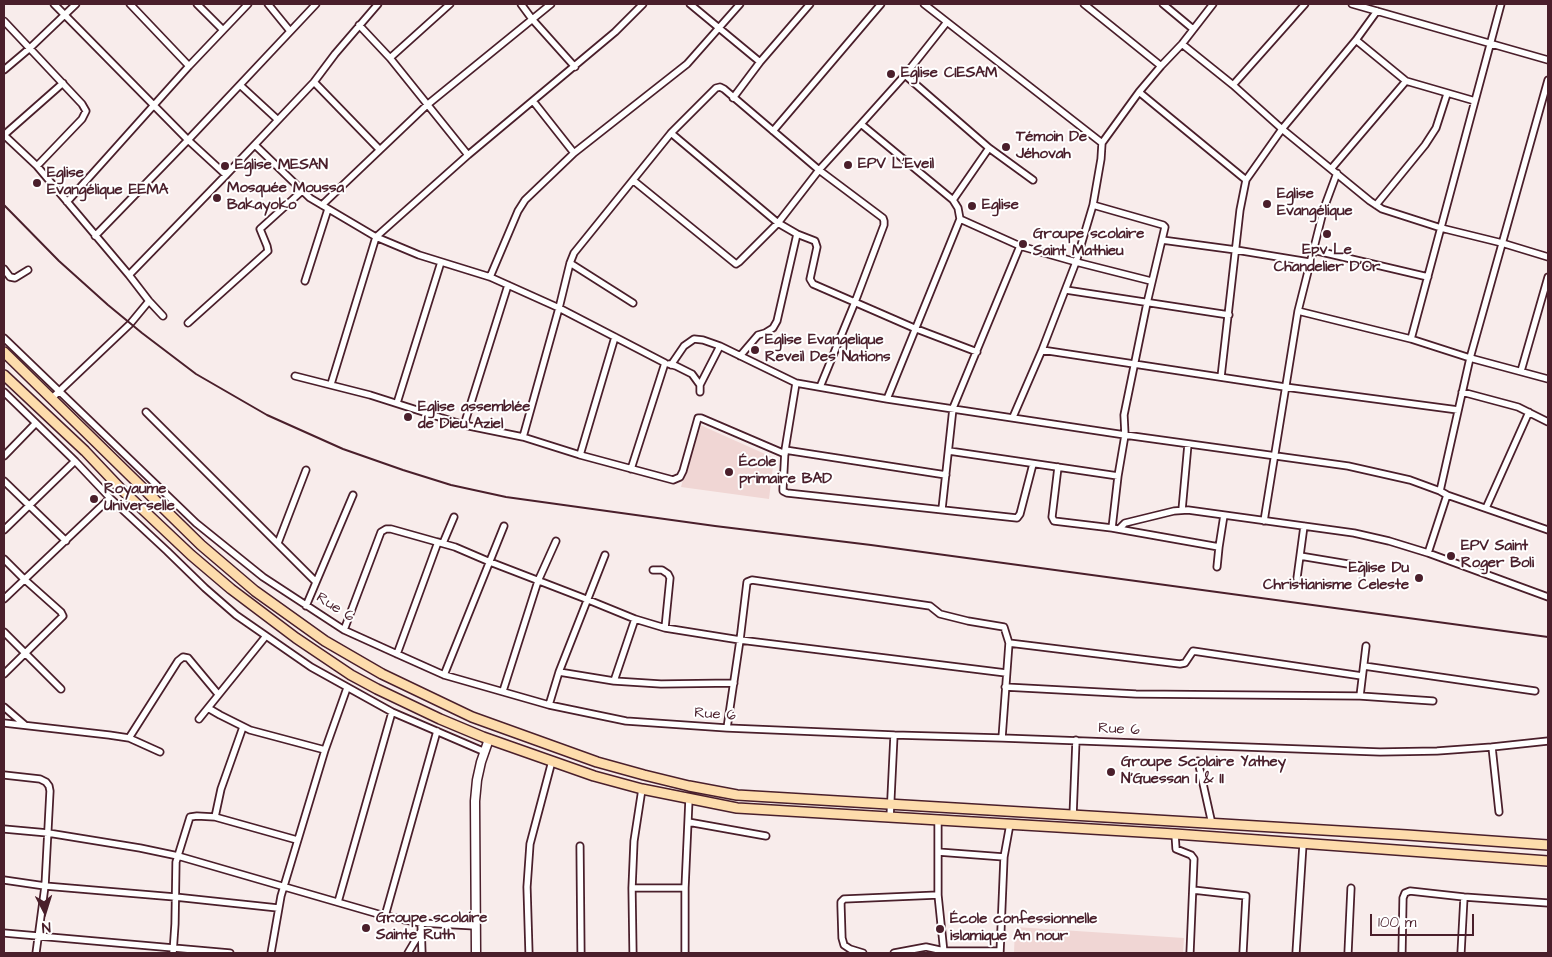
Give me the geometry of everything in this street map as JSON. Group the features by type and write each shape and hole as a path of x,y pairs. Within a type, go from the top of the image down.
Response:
{"main road":[{"path":"4,352 201,545 255,591 325,641 382,674 472,716 597,762 690,786 737,795 1548,845"},
{"path":"4,375 191,555 276,624 352,675 377,689 462,729 594,776 642,790 737,808 1176,834 1546,861"}],"street":[{"path":"54,4 188,140 226,175"},
{"path":"4,70 76,4"},
{"path":"130,4 190,66"},
{"path":"197,4 223,30"},
{"path":"67,202 248,4"},
{"path":"268,4 290,31"},
{"path":"95,236 316,4"},
{"path":"129,275 314,82 378,4"},
{"path":"390,58 450,4"},
{"path":"521,4 532,20 574,67"},
{"path":"322,205 427,105 551,4"},
{"path":"331,384 376,237 468,156 615,32 643,4"},
{"path":"690,4 760,62"},
{"path":"490,277 520,205 574,153 686,64 740,4"},
{"path":"733,98 760,62 810,4"},
{"path":"773,131 881,4"},
{"path":"924,4 1102,144"},
{"path":"1084,4 1161,66"},
{"path":"1163,4 1193,29"},
{"path":"1013,417 1042,350 1076,262 1093,204 1102,144 1139,92 1182,44 1213,4"},
{"path":"1232,85 1305,4"},
{"path":"1352,4 1548,60"},
{"path":"1411,339 1501,4"},
{"path":"1221,377 1240,210 1246,180 1282,129 1356,40 1377,11"},
{"path":"4,21 63,83 86,111 85,115 37,166"},
{"path":"634,181 736,264 778,223 819,170 905,75 947,22"},
{"path":"359,25 390,58 468,156"},
{"path":"1356,40 1406,82 1475,101"},
{"path":"1182,44 1282,129 1382,209 1441,228 1548,257"},
{"path":"905,75 989,148 1033,180"},
{"path":"1440,492 1470,358 1548,80"},
{"path":"314,82 380,149"},
{"path":"1331,169 1406,82"},
{"path":"63,83 4,135 37,166 163,316"},
{"path":"240,85 278,120"},
{"path":"523,437 574,253 671,133 716,88 720,87 724,88 733,98 819,170 883,218 884,221 820,387"},
{"path":"1139,92 1246,180"},
{"path":"1376,205 1425,145 1439,119 1447,94"},
{"path":"533,101 574,153"},
{"path":"861,124 954,200 960,219 914,328 887,399"},
{"path":"671,133 778,223 797,234 815,241 817,244 810,279 813,284 914,328 977,352"},
{"path":"255,145 302,191 328,209 376,237 441,262 490,277 559,308 668,364 692,374 700,385"},
{"path":"954,200 989,148"},
{"path":"1264,521 1298,311 1324,208 1337,173"},
{"path":"188,324 268,251 260,229 302,191"},
{"path":"1093,204 1165,227 1151,281 1124,415 1125,436 1112,528"},
{"path":"305,281 328,209"},
{"path":"960,219 1020,246 1151,281"},
{"path":"740,356 758,335 773,328 777,321 797,234"},
{"path":"1162,240 1309,262"},
{"path":"942,509 954,408 1020,246"},
{"path":"1313,250 1428,277"},
{"path":"397,403 441,262"},
{"path":"570,263 633,303"},
{"path":"4,269 10,277 15,278 28,270"},
{"path":"1521,371 1548,277"},
{"path":"464,425 508,285"},
{"path":"1066,290 1229,314"},
{"path":"51,399 130,324 149,301"},
{"path":"1298,311 1411,339 1470,358 1548,378"},
{"path":"580,455 615,337"},
{"name":"Rue 6","path":"4,338 196,523 263,577 306,606 344,630 444,675 549,705 626,721 727,728 894,735 1380,752 1492,747 1548,741"},
{"path":"631,470 668,364 684,346 694,339 720,346 796,383 1125,436 1275,455 1385,474 1410,480 1548,530"},
{"path":"700,392 700,385 720,346"},
{"path":"1042,350 1285,387 1458,410"},
{"path":"295,376 397,403 464,425 523,437 631,470 673,480 680,477 683,471 697,420 701,418 785,452 946,475"},
{"path":"796,383 785,452 783,492 1017,518 1020,514 1033,464"},
{"path":"4,392 110,498 236,615 311,667 347,688 392,712 485,752"},
{"path":"1462,392 1506,403 1548,422"},
{"path":"146,412 316,582"},
{"path":"1486,508 1529,412"},
{"path":"4,456 36,423"},
{"path":"1182,510 1188,444"},
{"path":"949,451 1118,476"},
{"path":"4,530 75,461"},
{"path":"1058,467 1052,517 1054,521 1119,529 1218,547"},
{"path":"278,543 306,470"},
{"path":"4,481 66,541"},
{"path":"306,606 353,495"},
{"path":"1428,553 1447,495"},
{"path":"4,599 110,498"},
{"path":"1119,529 1125,524 1182,510 1354,533 1428,553 1548,597"},
{"path":"1217,567 1218,547 1224,515"},
{"path":"397,654 441,543 454,517"},
{"path":"444,675 504,526"},
{"path":"1297,578 1304,526"},
{"path":"344,630 381,532 391,529 464,550 635,619 665,628 740,640 1006,673"},
{"path":"503,691 538,581 556,541"},
{"path":"549,705 558,672 604,555"},
{"path":"1300,556 1360,566"},
{"path":"4,560 61,612 63,616 4,674"},
{"path":"653,570 662,570 670,578 665,628"},
{"path":"727,728 747,582 752,580 930,606 940,614 1004,627 1009,643 1002,738"},
{"path":"614,681 635,619"},
{"path":"4,632 61,689"},
{"path":"199,719 266,636"},
{"path":"1009,643 1180,664 1185,663 1193,651 1362,676"},
{"path":"1360,696 1366,646"},
{"path":"128,738 178,661 183,657 188,658 218,694"},
{"path":"1364,666 1535,691"},
{"path":"558,672 614,681 661,684 734,683"},
{"path":"1005,687 1136,694 1360,696 1433,701"},
{"path":"271,953 278,908 284,886 325,750 347,688"},
{"path":"4,707 25,725"},
{"path":"208,708 243,727 325,750"},
{"path":"338,902 392,712"},
{"path":"4,723 84,731 128,738 160,752"},
{"path":"216,818 221,789 243,727"},
{"path":"385,916 437,731"},
{"path":"890,818 894,735"},
{"path":"476,953 475,801 477,780 489,739"},
{"path":"1073,816 1076,740"},
{"path":"1492,747 1499,812"},
{"path":"528,953 527,887 530,844 552,761"},
{"path":"1198,761 1212,824"},
{"path":"4,775 40,779 46,782 50,791 45,886 36,953"},
{"path":"633,953 632,888 634,841 642,790"},
{"path":"685,953 685,888 690,799"},
{"path":"173,951 176,866 190,817 216,818 298,840"},
{"path":"938,820 938,895 944,952"},
{"path":"688,822 766,836"},
{"path":"894,953 926,947 944,952 1000,952 1004,857 1010,824"},
{"path":"4,829 48,833 106,842 178,856 385,916 421,923 475,926"},
{"path":"1176,834 1176,849 1193,856 1190,953"},
{"path":"1296,953 1303,844"},
{"path":"580,846 581,953"},
{"path":"938,852 1004,857"},
{"path":"4,880 45,886 278,908"},
{"path":"632,888 685,888"},
{"path":"1348,953 1351,888"},
{"path":"1193,890 1246,896 1243,953"},
{"path":"1402,953 1403,898 1405,893 1410,891 1548,903"},
{"path":"863,953 844,945 842,938 841,902 844,899 938,895"},
{"path":"1461,953 1464,897"},
{"path":"421,923 422,953"},
{"path":"408,953 421,931"},
{"path":"4,933 173,951 230,953"}],"shaded area":[{"name":"École primaire BAD","path":"698,424 774,458 769,499 681,487"},
{"path":"1015,927 1184,938 1183,953 1014,953"}],"railway":[{"path":"4,205 59,261 108,305 196,374 267,415 343,449 451,485 506,497 715,526 871,545 1548,637"}],"place":[{"name":"Eglise CIESAM","path":"891,74"},
{"name":"Témoin De Jéhovah","path":"1006,147"},
{"name":"EPV L'Eveil","path":"848,165"},
{"name":"Eglise MESAN","path":"225,166"},
{"name":"Eglise Evangélique EEMA","path":"37,183"},
{"name":"Mosquée Moussa Bakayoko","path":"217,198"},
{"name":"Eglise Evangélique","path":"1267,204"},
{"name":"Eglise","path":"972,206"},
{"name":"Epv Le Chandelier D'Or","path":"1327,234"},
{"name":"Groupe scolaire Saint Mathieu","path":"1023,244"},
{"name":"Eglise Evangelique Reveil Des Nations","path":"755,350"},
{"name":"Eglise assemblée de Dieu Aziel","path":"408,417"},
{"name":"École primaire BAD","path":"729,472"},
{"name":"Royaume Universelle","path":"94,499"},
{"name":"EPV Saint Roger Boli","path":"1451,556"},
{"name":"Eglise Du Christianisme Celeste","path":"1419,578"},
{"name":"Groupe Scolaire Yathey N'Guessan I & II","path":"1111,772"},
{"name":"Groupe scolaire Sainte Ruth","path":"366,928"},
{"name":"École confessionnelle islamique An nour","path":"940,929"}]}
